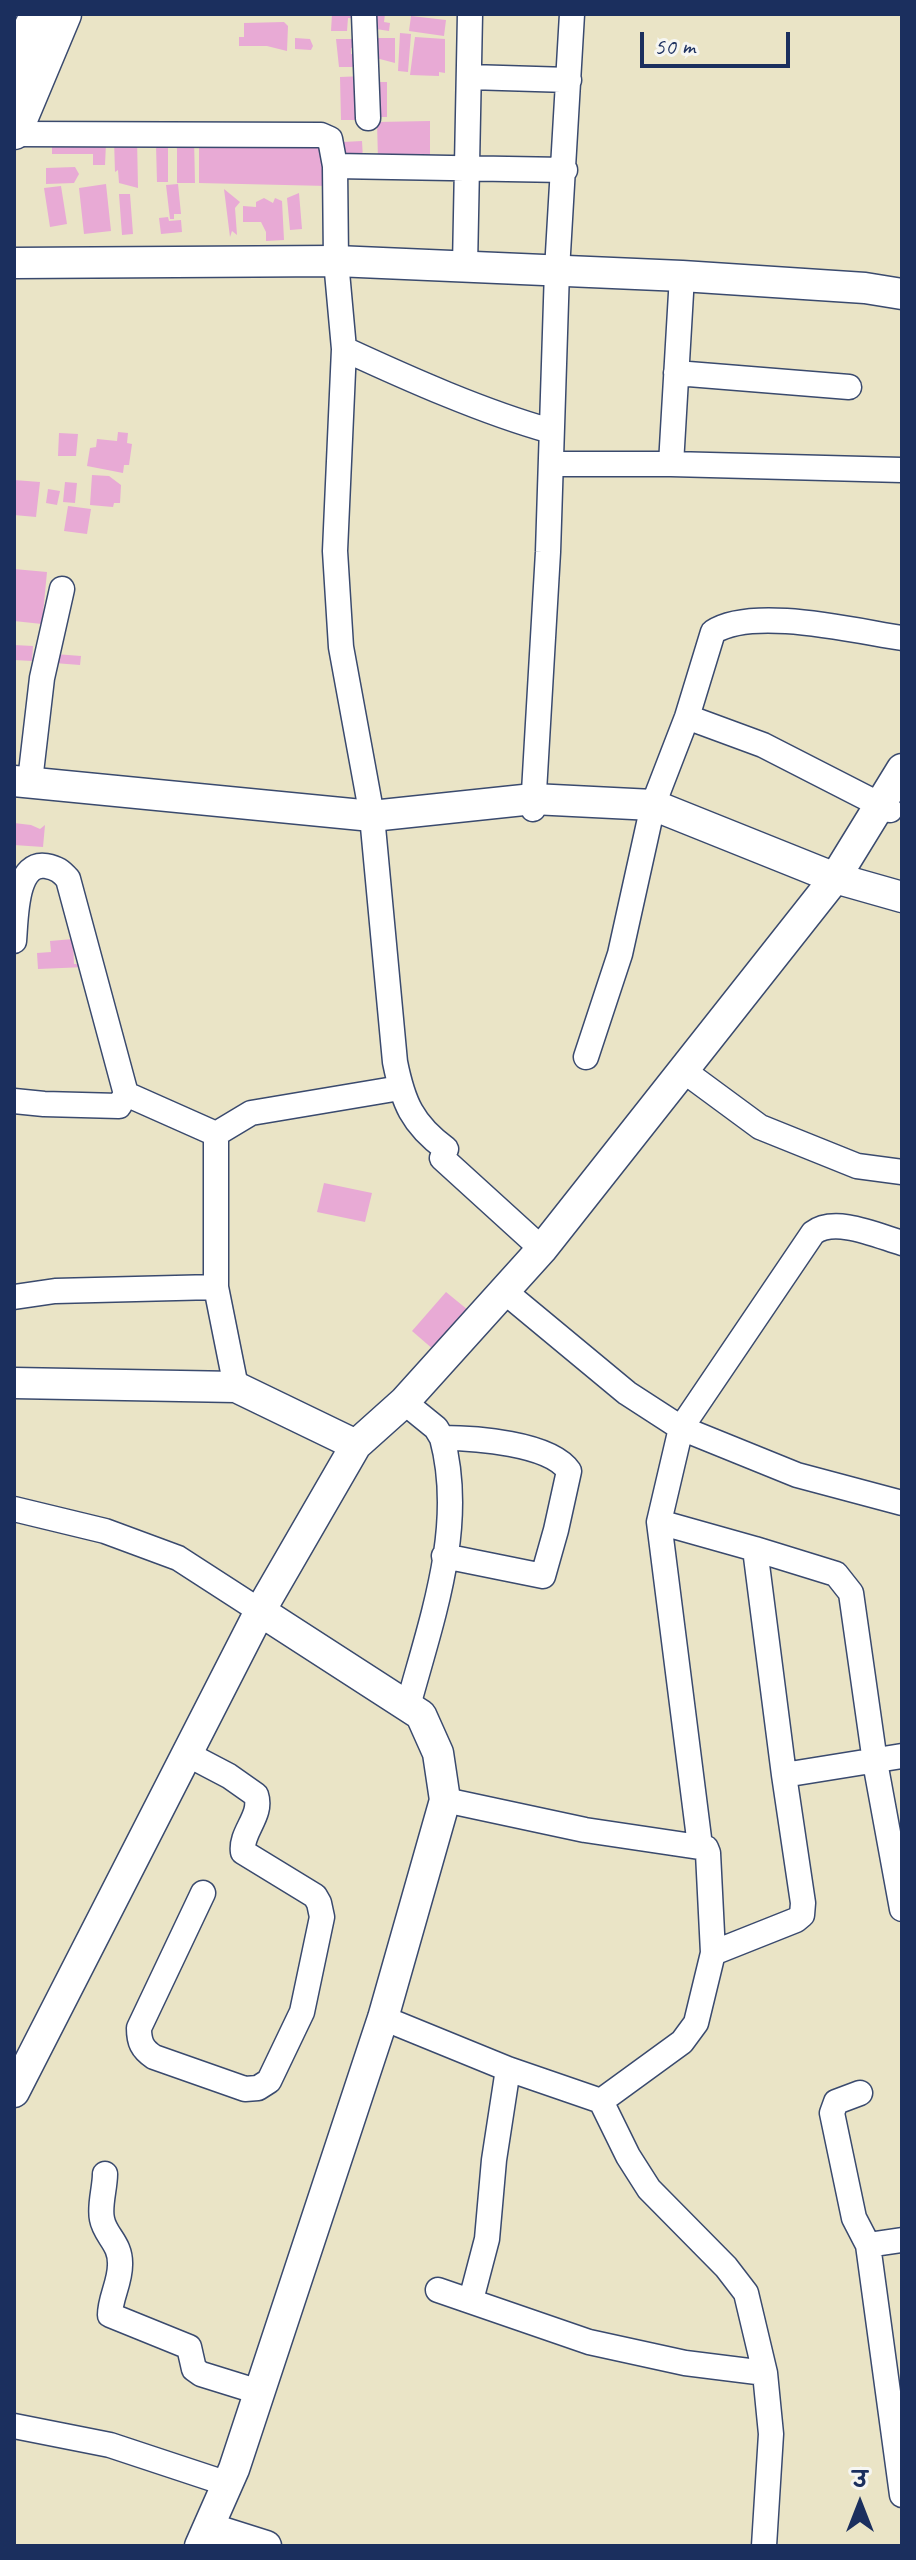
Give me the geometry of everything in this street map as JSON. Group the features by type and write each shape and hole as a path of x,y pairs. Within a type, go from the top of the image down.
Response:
{"main road":[{"path":"14,65 39,14"},
{"path":"14,133 63,14"}],"street":[{"path":"364,14 368,118"},
{"path":"465,266 470,14"},
{"path":"533,804 572,14"},
{"path":"469,77 569,80"},
{"path":"14,133 321,135 330,139 335,166 336,261 344,349 335,564 341,647 372,816 395,1062 407,1108 432,1139 446,1149 442,1158 542,1249"},
{"path":"335,166 565,170"},
{"path":"14,263 336,261 682,276 865,288 902,294"},
{"path":"671,464 682,276"},
{"path":"344,349 523,424 551,431"},
{"path":"676,373 849,387"},
{"path":"551,464 902,470"},
{"path":"62,589 22,781 372,816 533,804 653,805 835,878 902,897"},
{"path":"586,1057 620,954 653,805 687,717 713,632 725,624 791,620 902,638"},
{"path":"687,717 763,745 885,807"},
{"path":"17,2080 260,1611 356,1445 404,1402 542,1249 835,878 885,807 902,769"},
{"path":"14,941 22,880 29,868 39,865 57,868 68,879 126,1094 119,1106 14,1101"},
{"path":"684,1071 760,1127 857,1166 902,1172"},
{"path":"216,1134 251,1113 400,1088"},
{"path":"126,1094 216,1134"},
{"path":"216,1134 216,1287 236,1387"},
{"path":"700,1846 659,1522 681,1428 813,1233 822,1226 842,1226 902,1243"},
{"path":"14,1297 55,1291 216,1287"},
{"path":"504,1291 627,1393 681,1428 797,1475 902,1503"},
{"path":"14,1383 236,1387 356,1445"},
{"path":"404,1402 436,1428 442,1438 451,1513 440,1588 408,1706"},
{"path":"442,1438 484,1439 514,1445 562,1461 569,1471 543,1576 444,1556"},
{"path":"14,1509 105,1531 178,1558 421,1715 438,1753 445,1800 383,2018 228,2484 205,2537 266,2546"},
{"path":"659,1522 836,1574 851,1593 875,1762 902,1909"},
{"path":"713,1953 802,1915 803,1903 755,1549"},
{"path":"187,1754 229,1776 256,1795 257,1810 242,1844 243,1852 315,1896 321,1910 302,2012 269,2081 253,2090 154,2057 139,2040 139,2028 203,1893"},
{"path":"784,1775 902,1756"},
{"path":"445,1800 585,1830 706,1848 713,1953 696,2023 682,2042 601,2101"},
{"path":"383,2018 508,2069 601,2101 628,2156 649,2189 726,2267 746,2293 765,2373 771,2434 764,2546"},
{"path":"471,2300 487,2239 494,2160 508,2069"},
{"path":"860,2093 836,2102 832,2113 854,2218 868,2245 902,2495"},
{"path":"105,2174 101,2217 105,2228 116,2241 121,2263 110,2315 189,2347 194,2369 201,2374 259,2392"},
{"path":"868,2245 902,2240"},
{"path":"438,2290 589,2342 685,2363 765,2373"},
{"path":"14,2426 110,2445 228,2484"}],"building":[{"path":"332,14 363,14 363,19 348,18 347,31 331,31"},
{"path":"369,14 385,14 384,22 390,23 389,31 376,29"},
{"path":"411,16 446,20 444,36 409,31"},
{"path":"284,22 288,26 287,51 267,46 239,46 239,37 244,37 244,23"},
{"path":"400,33 411,34 408,72 398,71"},
{"path":"415,37 445,39 445,73 439,72 439,76 410,75"},
{"path":"295,38 310,39 311,50 295,49"},
{"path":"377,38 395,38 395,63 376,58"},
{"path":"336,39 364,39 364,48 351,48 351,54 364,55 364,67 339,67"},
{"path":"364,76 359,120 341,120 340,77"},
{"path":"374,82 387,82 387,117 375,117"},
{"path":"430,121 430,160 378,160 377,122"},
{"path":"137,138 138,188 119,183 118,170 115,172 114,139"},
{"path":"177,138 194,138 195,183 177,183"},
{"path":"168,139 168,182 157,182 156,145"},
{"path":"362,141 363,159 344,160 343,142"},
{"path":"106,143 105,165 93,165 93,154 52,154 52,145"},
{"path":"199,145 327,147 328,186 199,183"},
{"path":"75,167 79,174 74,183 46,184 46,168"},
{"path":"106,184 111,231 84,234 79,188"},
{"path":"178,184 181,214 174,214 174,219 170,219 166,185"},
{"path":"61,186 67,224 50,227 44,188"},
{"path":"224,189 240,202 235,208 237,235 232,231 230,237"},
{"path":"299,193 302,229 290,230 287,198"},
{"path":"119,194 130,194 133,234 122,235"},
{"path":"264,198 273,203 275,198 282,201 284,240 266,241 261,222 243,222 243,206 256,207 256,202"},
{"path":"168,217 169,221 181,220 182,232 161,234 159,218"},
{"path":"118,432 128,433 127,443 132,444 129,465 124,465 123,473 87,466 90,448 96,447 97,439 117,441"},
{"path":"59,433 78,434 76,456 58,456"},
{"path":"92,475 109,476 121,485 120,503 114,503 113,507 90,505"},
{"path":"14,480 40,482 36,517 14,515"},
{"path":"65,482 77,483 75,503 63,502"},
{"path":"48,489 60,491 57,505 46,503"},
{"path":"68,506 91,509 87,534 64,531"},
{"path":"14,569 47,572 42,624 14,621"},
{"path":"14,645 33,646 32,661 14,660"},
{"path":"55,654 81,656 80,665 54,663"},
{"path":"14,823 40,829 45,825 43,847 14,845"},
{"path":"73,939 74,964 86,967 38,969 37,953 51,952 50,941"},
{"path":"324,1183 372,1193 365,1222 317,1212"},
{"path":"446,1292 468,1310 434,1350 412,1331"}]}
